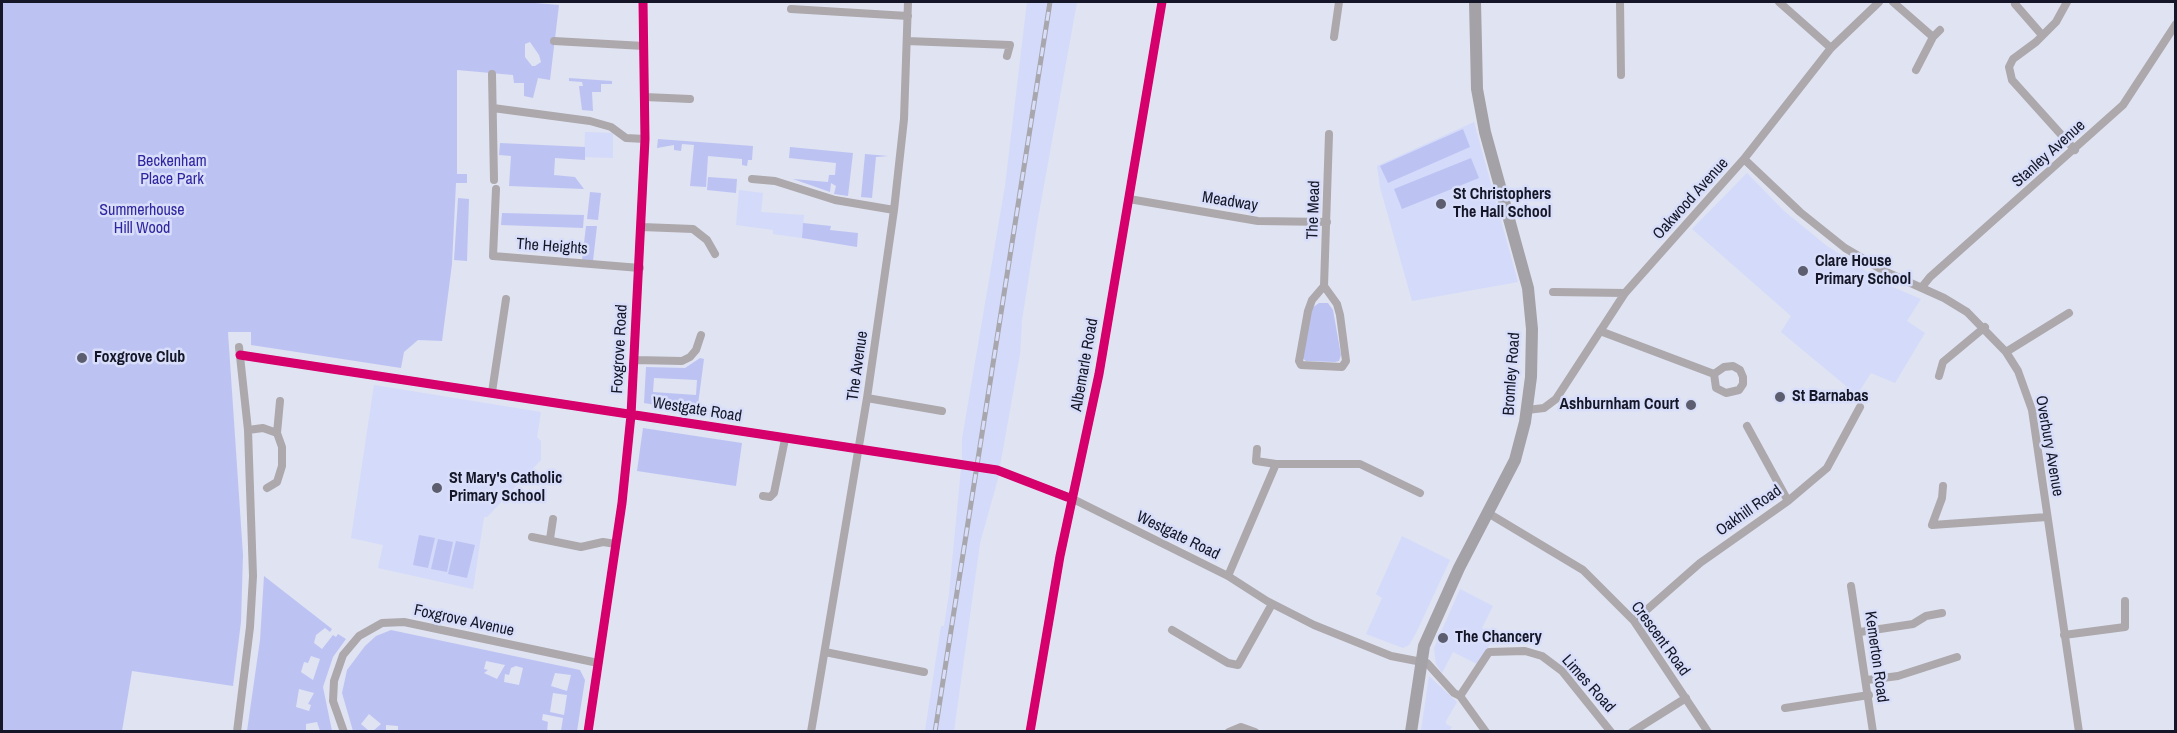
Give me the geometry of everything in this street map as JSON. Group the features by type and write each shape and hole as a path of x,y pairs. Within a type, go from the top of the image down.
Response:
{"main road":[{"name":"Bromley Road","path":"1411,732 1420,662 1440,608 1518,453 1527,410 1532,352 1530,305 1519,250 1479,107 1475,70 1475,2"}],"street":[{"name":"Foxgrove Road","path":"588,732 632,415 645,139 643,2"},
{"name":"The Avenue","path":"811,732 867,398 894,210 904,119 908,2"},
{"name":"Albemarle Road","path":"1030,732 1060,556 1097,385 1162,2"},
{"path":"1334,37 1339,2"},
{"path":"1620,2 1621,75"},
{"path":"1779,2 1831,48"},
{"name":"Oakwood Avenue","path":"1527,410 1544,408 1552,403 1625,293 1744,159 1831,48 1879,2"},
{"path":"1893,2 1933,37"},
{"path":"2067,2 2056,22 2013,59 2009,67 2009,74 2075,150"},
{"path":"2015,4 2042,35"},
{"path":"790,9 908,16"},
{"name":"Stanley Avenue","path":"1922,287 1930,277 2123,105 2175,24"},
{"path":"1916,70 1933,37 1940,30"},
{"path":"554,41 644,46"},
{"path":"907,41 1010,45 1007,56"},
{"path":"492,74 494,180"},
{"path":"645,97 690,99"},
{"path":"493,108 590,121 611,127 626,138 645,139"},
{"name":"The Mead","path":"1324,286 1337,304 1340,315 1346,361 1342,367 1301,365 1299,361 1308,311 1312,300 1324,286 1329,134"},
{"name":"Overbury Avenue","path":"1744,159 1800,212 1845,248 1884,271 1922,287 1967,312 2006,352 2018,371 2032,410 2079,732"},
{"path":"752,179 775,181 835,200 894,210"},
{"name":"The Heights","path":"496,189 493,256 640,268"},
{"name":"Meadway","path":"1129,199 1258,221 1327,222"},
{"path":"642,227 693,229 707,240 715,254"},
{"path":"1553,292 1625,293"},
{"path":"492,392 506,299"},
{"path":"2006,352 2069,313"},
{"path":"1939,376 1943,362 1984,327"},
{"path":"1600,331 1714,374"},
{"path":"635,360 682,361 696,350 701,335"},
{"name":"Westgate Road","path":"248,430 240,351 632,415 997,470 1073,499 1228,576 1272,604 1314,625 1391,656 1420,662"},
{"path":"867,398 942,411"},
{"path":"267,488 277,482 282,466 282,447 278,433 280,400"},
{"name":"Oakhill Road","path":"1634,621 1700,563 1788,501 1827,468 1860,408"},
{"path":"1747,426 1788,501"},
{"path":"237,732 250,627 253,576 248,430 263,428 278,433"},
{"path":"763,496 770,497 774,493 785,439"},
{"path":"1257,449 1256,461 1276,464 1360,464 1420,493"},
{"path":"1228,576 1276,464"},
{"path":"1943,486 1942,498 1932,525 2047,517"},
{"name":"Crescent Road","path":"1488,513 1583,570 1634,621 1708,732"},
{"path":"550,539 553,519"},
{"path":"532,537 581,547 603,542 616,543"},
{"name":"Kemerton Road","path":"1851,586 1860,632 1873,732"},
{"path":"2064,635 2125,627 2125,601"},
{"path":"1172,630 1228,663 1238,665 1272,604"},
{"path":"1860,632 1913,624 1926,616 1942,613"},
{"name":"Foxgrove Avenue","path":"344,732 333,701 334,681 340,663 344,654 359,636 382,623 404,622 598,663"},
{"name":"Limes Road","path":"1460,696 1489,652 1525,651 1542,656 1562,671 1611,732"},
{"path":"825,652 924,672"},
{"path":"1867,681 1898,676 1957,657"},
{"path":"1420,662 1427,663 1454,693 1460,696 1486,732"},
{"path":"1785,708 1869,695"},
{"path":"1632,732 1686,699"},
{"path":"1229,732 1241,727 1255,732"}],"shaded area":[{"path":"1027,2 1077,2 1037,224 1022,320 1020,354 1000,466 962,460 962,439 1005,186"},
{"name":"St Christophers The Hall School","path":"1474,122 1518,282 1412,301 1380,187 1377,166"},
{"path":"585,132 613,133 613,158 584,157"},
{"name":"Clare House Primary School","path":"1747,173 1784,211 1827,246 1888,285 1921,299 1907,321 1925,333 1895,383 1871,373 1857,395 1781,332 1791,316 1692,229"},
{"path":"739,190 763,193 761,212 804,215 802,238 773,234 773,230 736,225"},
{"name":"St Mary's Catholic Primary School","path":"374,385 541,412 537,437 541,441 541,460 487,517 484,517 473,589 378,568 383,545 351,538"},
{"path":"961,469 999,475 980,543 954,731 925,731 941,626 944,626 949,594"},
{"path":"1402,536 1450,560 1416,633 1409,645 1403,648 1366,634 1382,598 1376,594"},
{"path":"1460,589 1493,606 1482,628 1496,636 1477,664 1453,652 1442,673 1436,664 1434,648"},
{"path":"1429,676 1457,702 1446,721 1446,724 1452,727 1449,731 1421,731"}],"green space":[{"name":"Beckenham Place Park","path":"2,2 524,2 559,5 550,80 538,78 533,98 524,96 524,83 514,83 513,75 457,70 457,174 467,174 467,183 456,183 452,264 442,341 418,340 404,352 401,368 251,345 251,332 228,332 243,555 241,622 233,686 132,671 122,731 2,731","holes":["530,42 541,62 532,66 525,57 525,44"]},
{"path":"569,78 612,81 612,84 601,84 601,92 592,92 593,111 582,110 579,86 583,86 582,82 569,81"},
{"path":"1463,129 1470,147 1388,183 1380,166"},
{"path":"658,139 753,146 752,160 748,160 747,166 742,165 742,159 708,156 706,187 690,186 694,145 682,144 681,151 674,150 674,145 657,148"},
{"path":"500,143 585,147 585,160 555,158 554,175 575,177 584,189 509,186 511,156 499,155"},
{"path":"790,147 853,153 848,196 834,194 836,186 831,183 830,192 793,179 828,182 829,175 835,175 836,163 789,158"},
{"path":"865,154 888,156 876,157 872,198 861,197"},
{"path":"1471,158 1479,178 1402,209 1394,189"},
{"path":"708,177 737,179 736,193 707,190"},
{"path":"590,192 601,193 598,220 587,219"},
{"path":"458,198 469,199 467,261 454,260"},
{"path":"502,213 584,215 583,228 501,225"},
{"path":"803,223 831,226 830,230 858,233 857,247 802,238"},
{"path":"586,226 597,226 593,261 582,260"},
{"path":"1319,303 1328,303 1333,310 1341,355 1339,361 1306,361 1302,358 1312,308"},
{"path":"700,358 704,359 697,412 644,403 646,367 685,368","holes":["654,378 697,380 696,395 653,392"]},
{"path":"643,428 742,443 736,486 637,471"},
{"path":"419,535 435,538 428,568 413,565"},
{"path":"438,539 453,542 447,572 431,569"},
{"path":"456,541 475,545 467,578 448,574"},
{"path":"264,576 332,629 330,632 325,628 316,635 314,643 322,649 333,635 336,637 338,634 346,639 333,657 323,687 332,731 320,731 317,722 306,724 306,731 247,731 260,640","holes":["311,656 320,659 313,680 301,672 304,662 308,663","299,689 314,693 308,704 311,705 309,711 296,707"]},
{"path":"391,630 580,670 585,680 577,731 561,731 563,718 543,714 542,720 548,722 547,731 398,732 398,726 386,725 386,731 373,731 381,724 369,714 361,724 369,731 353,731 342,693 347,670 365,646 376,636","holes":["486,661 505,665 497,679 484,673 488,670 484,669","516,666 523,668 519,685 504,682 505,674 509,675 511,668","555,673 571,675 567,691 551,686","553,693 567,695 564,715 550,712"]}],"railway":[{"path":"935,732 1050,2"}],"cycle path":[{"path":"588,732 622,503 631,415 645,139 643,2"},
{"path":"1030,732 1060,556 1099,374 1162,2"},
{"path":"240,355 997,470 1067,497"}],"place":[{"name":"St Christophers The Hall School","path":"1441,204"},
{"name":"Clare House Primary School","path":"1803,271"},
{"name":"Foxgrove Club","path":"82,358"},
{"name":"St Barnabas","path":"1780,397"},
{"name":"Ashburnham Court","path":"1691,405"},
{"name":"St Mary's Catholic Primary School","path":"437,488"},
{"name":"The Chancery","path":"1443,638"}],"park label":[{"name":"Summerhouse Hill Wood","path":"142,220"}]}
